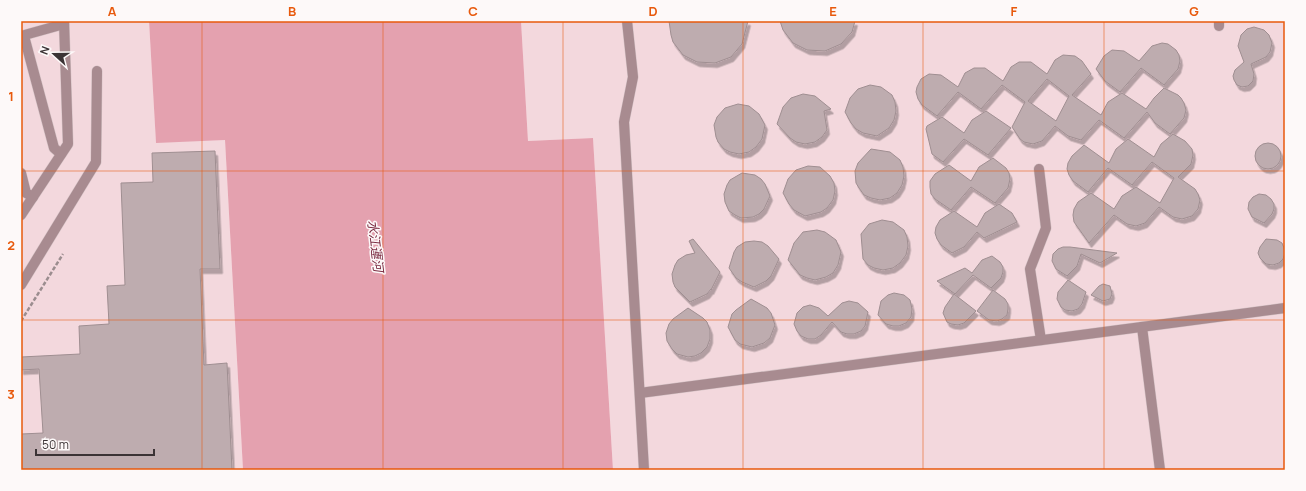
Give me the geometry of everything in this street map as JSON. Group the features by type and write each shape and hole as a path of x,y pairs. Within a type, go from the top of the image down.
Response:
{"street":[{"path":"627,21 633,77 624,122 644,470"},
{"path":"21,215 68,144 64,22 23,36 54,148 61,154"},
{"path":"21,285 96,162 97,71"},
{"path":"1039,169 1046,228 1030,269 1041,340"},
{"path":"21,173 26,193 33,197"},
{"path":"640,393 1285,308"},
{"path":"1142,327 1160,470"}],"path":[{"path":"21,321 63,254"}],"shaded area":[{"path":"21,21 149,21 156,142 225,140 243,470 21,470"},
{"path":"521,21 1285,21 1285,470 613,470 593,138 528,141"}],"water":[{"name":"水江運河","path":"149,21 521,21 528,141 593,138 613,470 243,470 225,140 156,143"}],"building":[{"path":"669,21 748,21 742,44 731,57 715,63 697,62 683,55 673,42"},
{"path":"780,21 855,21 852,32 841,44 825,51 807,50 793,43 783,30"},
{"path":"1254,27 1264,30 1269,35 1272,43 1270,52 1266,57 1251,64 1254,74 1253,81 1248,86 1242,87 1237,85 1233,76 1235,70 1244,62 1238,46 1241,35 1247,29"},
{"path":"1162,43 1168,44 1176,50 1180,61 1178,69 1164,85 1141,68 1120,92 1105,81 1096,69 1104,56 1112,50 1124,51 1139,61 1152,46"},
{"path":"1063,55 1075,56 1082,61 1091,74 1072,95 1101,115 1108,102 1122,93 1146,109 1164,88 1181,98 1186,110 1184,118 1170,134 1155,123 1147,112 1124,138 1099,120 1081,140 1068,136 1055,126 1042,141 1033,144 1024,142 1020,139 1012,127 1025,102 1002,85 981,109 958,92 937,116 922,105 916,92 921,79 929,74 941,75 958,87 965,73 974,68 985,68 1003,81 1011,67 1019,62 1031,62 1047,74 1055,60","holes":["1047,79 1069,96 1056,121 1028,101"]},
{"path":"870,85 881,87 892,95 895,102 896,111 894,120 889,128 877,136 863,133 856,129 845,112 850,98 858,89"},
{"path":"803,94 815,96 831,109 824,111 827,130 822,137 815,142 805,144 796,142 790,138 777,124 783,107 791,98"},
{"path":"738,104 749,106 759,114 765,125 762,139 756,147 749,152 739,154 724,149 718,142 714,125 717,117 725,108"},
{"path":"986,111 1011,128 988,155 964,139 943,162 932,154 926,129 927,126 942,117 964,133 972,120"},
{"path":"1173,134 1185,141 1192,149 1193,155 1191,164 1178,177 1195,189 1200,200 1198,209 1192,216 1182,219 1173,217 1159,207 1145,223 1136,226 1127,224 1114,215 1089,243 1074,222 1074,209 1078,202 1091,193 1114,209 1122,196 1136,187 1160,203 1174,178 1152,162 1132,185 1108,168 1088,192 1073,181 1069,175 1067,169 1068,163 1072,156 1084,145 1109,163 1116,149 1128,139 1154,157 1161,144"},
{"path":"1268,143 1277,147 1281,156 1277,165 1268,169 1259,165 1255,156 1259,147"},
{"path":"871,149 890,152 900,160 903,167 904,176 902,185 897,193 890,198 880,200 864,195 856,183 855,171 858,163"},
{"path":"215,151 220,269 200,269 204,365 227,363 232,470 21,470 21,434 43,433 39,369 21,370 21,357 80,354 79,326 109,324 107,286 125,285 121,183 153,182 152,153"},
{"path":"993,158 1006,168 1010,179 1008,188 995,203 971,187 951,210 935,199 931,194 930,181 935,174 949,165 971,181 979,167"},
{"path":"808,166 820,167 830,176 834,183 835,191 833,200 827,208 821,212 805,216 794,210 783,193 788,179 796,170"},
{"path":"742,173 755,175 761,179 770,196 764,209 753,217 741,218 735,215 729,211 725,202 724,194 727,185 730,180"},
{"path":"1259,194 1266,195 1274,204 1272,214 1264,223 1252,217 1248,209 1249,202 1253,197"},
{"path":"999,204 1012,213 1017,222 984,238 977,232 964,247 952,253 941,245 937,239 935,233 936,227 940,220 954,211 977,227 985,213"},
{"path":"882,220 893,222 904,230 907,237 908,246 906,255 900,263 893,268 883,270 868,265 863,259 861,234 869,224"},
{"path":"817,230 825,232 836,240 841,252 838,265 833,273 815,280 800,275 788,260 794,243 803,232"},
{"path":"693,239 720,272 711,290 707,294 690,302 675,287 672,274 678,260 686,255 695,253 689,241"},
{"path":"1266,239 1277,240 1282,243 1285,253 1283,259 1279,263 1273,265 1266,264 1260,258 1258,253 1260,247"},
{"path":"745,242 762,242 768,246 779,259 771,276 766,281 754,287 736,278 729,268 737,247"},
{"path":"1063,247 1117,253 1100,263 1081,254 1077,266 1067,276 1056,269 1052,261 1053,254 1058,249"},
{"path":"992,256 1000,262 1003,267 1003,272 1001,278 991,288 973,275 955,294 937,281 965,268 972,273 982,260"},
{"path":"1068,280 1086,292 1082,304 1078,309 1072,311 1065,310 1061,307 1057,299 1058,292"},
{"path":"1103,284 1110,286 1112,294 1110,299 1103,301 1091,295 1099,286"},
{"path":"993,290 1005,299 1008,304 1007,315 997,321 989,320 977,311"},
{"path":"894,293 904,295 910,300 912,309 911,317 906,323 899,326 886,324 878,315 881,301 888,295"},
{"path":"954,294 976,311 964,323 958,325 947,322 943,313 945,307"},
{"path":"751,299 767,308 771,313 775,325 770,338 764,343 752,347 740,344 735,340 728,327 732,314"},
{"path":"849,301 858,303 868,312 865,326 861,331 854,334 847,334 841,332 832,322 821,335 815,339 808,339 801,336 797,331 794,324 797,313 803,307 810,305 819,308 828,316 842,303"},
{"path":"688,308 707,322 710,330 710,339 707,347 701,353 688,357 677,354 672,349 667,341 666,333 669,324 673,319"}]}
